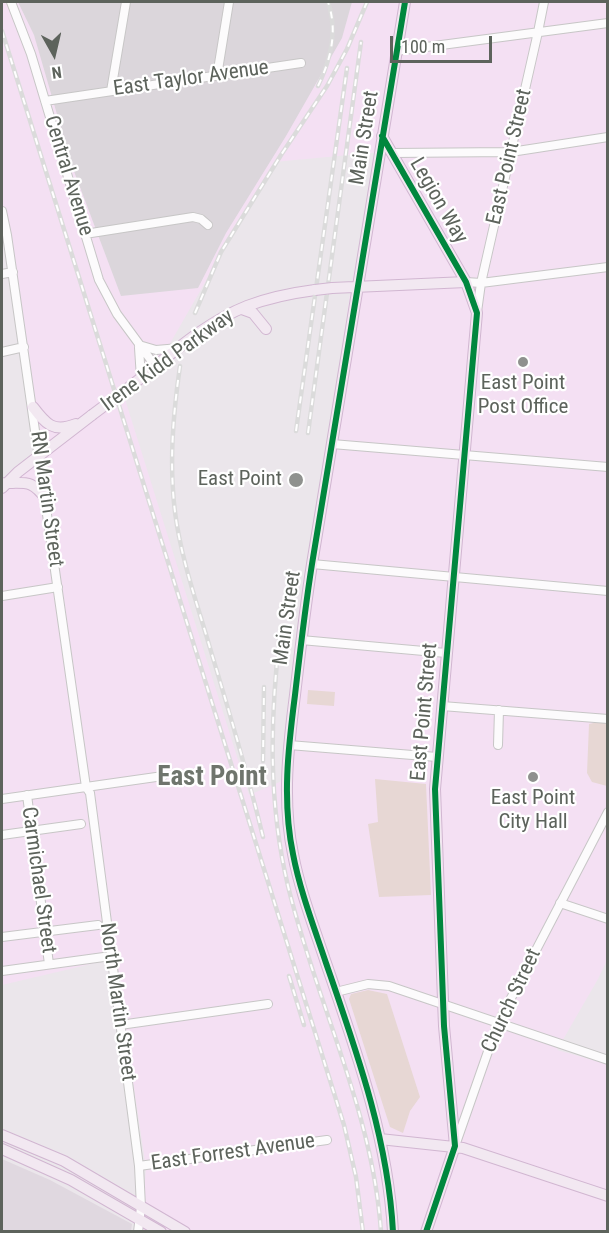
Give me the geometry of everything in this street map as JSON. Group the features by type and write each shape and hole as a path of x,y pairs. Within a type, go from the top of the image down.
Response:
{"main road":[{"name":"Main Street","path":"393,1230 380,1139 365,1079 302,891 293,855 287,804 289,745 312,564 405,2"},
{"name":"Legion Way","path":"382,136 466,282"},
{"name":"Irene Kidd Parkway","path":"3,486 40,454 180,348 213,324 242,309 272,298 315,290 466,282"},
{"name":"East Point Street","path":"454,1146 444,1004 435,789 477,313 466,282"},
{"path":"242,309 253,313 266,329"},
{"path":"33,407 44,421 57,428 67,428 90,417"},
{"path":"3,486 31,484 37,487 46,499"},
{"path":"2,1135 64,1161 185,1232"},
{"path":"380,1139 454,1146 608,1196"},
{"name":"Church Street","path":"426,1232 454,1146"},
{"path":"2,1149 71,1180 161,1232"}],"street":[{"name":"Central Avenue","path":"11,2 31,54 99,280 138,345 156,367"},
{"path":"111,91 126,2"},
{"path":"217,76 229,2"},
{"name":"East Point Street","path":"477,313 481,283 543,2"},
{"path":"396,51 608,23"},
{"name":"East Taylor Avenue","path":"45,101 301,63"},
{"path":"392,153 511,152 608,137"},
{"name":"RN Martin Street","path":"2,211 40,454 86,787"},
{"path":"85,234 193,217 201,219 208,225"},
{"path":"466,282 481,283 608,267"},
{"path":"2,274 13,272"},
{"name":"Central Avenue","path":"137,381 141,356 138,345"},
{"path":"138,345 156,350 180,348"},
{"path":"2,352 24,347"},
{"path":"332,444 608,467"},
{"path":"312,564 608,591"},
{"path":"2,596 58,587"},
{"path":"301,640 446,653"},
{"path":"442,706 608,719"},
{"path":"498,746 499,710"},
{"path":"289,745 437,757"},
{"path":"2,799 163,776"},
{"name":"North Martin Street","path":"86,787 90,793 139,1166 141,1207 138,1232"},
{"name":"Carmichael Street","path":"27,795 50,964"},
{"name":"Church Street","path":"454,1146 498,1023 608,812"},
{"path":"2,835 81,824"},
{"path":"560,903 608,919"},
{"path":"2,937 99,925"},
{"path":"2,971 111,956"},
{"path":"336,992 368,984 381,984 608,1060"},
{"path":"120,1025 268,1004"},
{"name":"East Forrest Avenue","path":"139,1166 327,1140"}],"shaded area":[{"path":"2,2 607,2 608,958 557,1050 607,1064 607,1231 141,1231 146,1168 134,1088 108,960 2,985 2,489 43,456 24,324 2,215","holes":["381,152 351,286 310,598 282,781 249,795 124,396 156,368 274,162"]},
{"path":"18,2 352,2 342,38 286,136 226,233 198,288 121,296 72,166 34,35"},
{"path":"308,690 335,692 334,706 307,704"},
{"path":"607,722 607,786 592,782 587,773 589,724"},
{"path":"375,779 426,784 431,895 379,897 368,824 378,822"},
{"path":"368,990 387,994 420,1097 410,1111 403,1133 390,1127 349,999 351,994"},
{"path":"2,1159 50,1180 132,1224 131,1231 2,1231"}],"railway":[{"path":"318,86 332,45 333,34 328,2"},
{"path":"195,313 221,252 327,86 347,49 367,2"},
{"path":"2,31 344,1125 356,1177 363,1232"},
{"path":"308,433 361,42"},
{"path":"296,431 347,68"},
{"path":"180,366 172,457 173,494 181,547 263,837"},
{"path":"280,633 274,697 273,760 274,792 282,855 300,929 342,1057 367,1143 376,1187 381,1232"},
{"path":"263,761 264,687"},
{"path":"289,976 304,1025"}],"cycle path":[{"path":"393,1232 385,1163 369,1095 299,882 290,834 287,775 309,580 405,2"},
{"path":"382,136 466,282 477,313 435,789 444,1026 455,1146 426,1232"}],"place":[{"name":"East Point Post Office","path":"523,362"},
{"name":"East Point","path":"296,480"},
{"name":"East Point City Hall","path":"533,777"}],"district":[{"name":"East Point","path":"212,778"}]}
